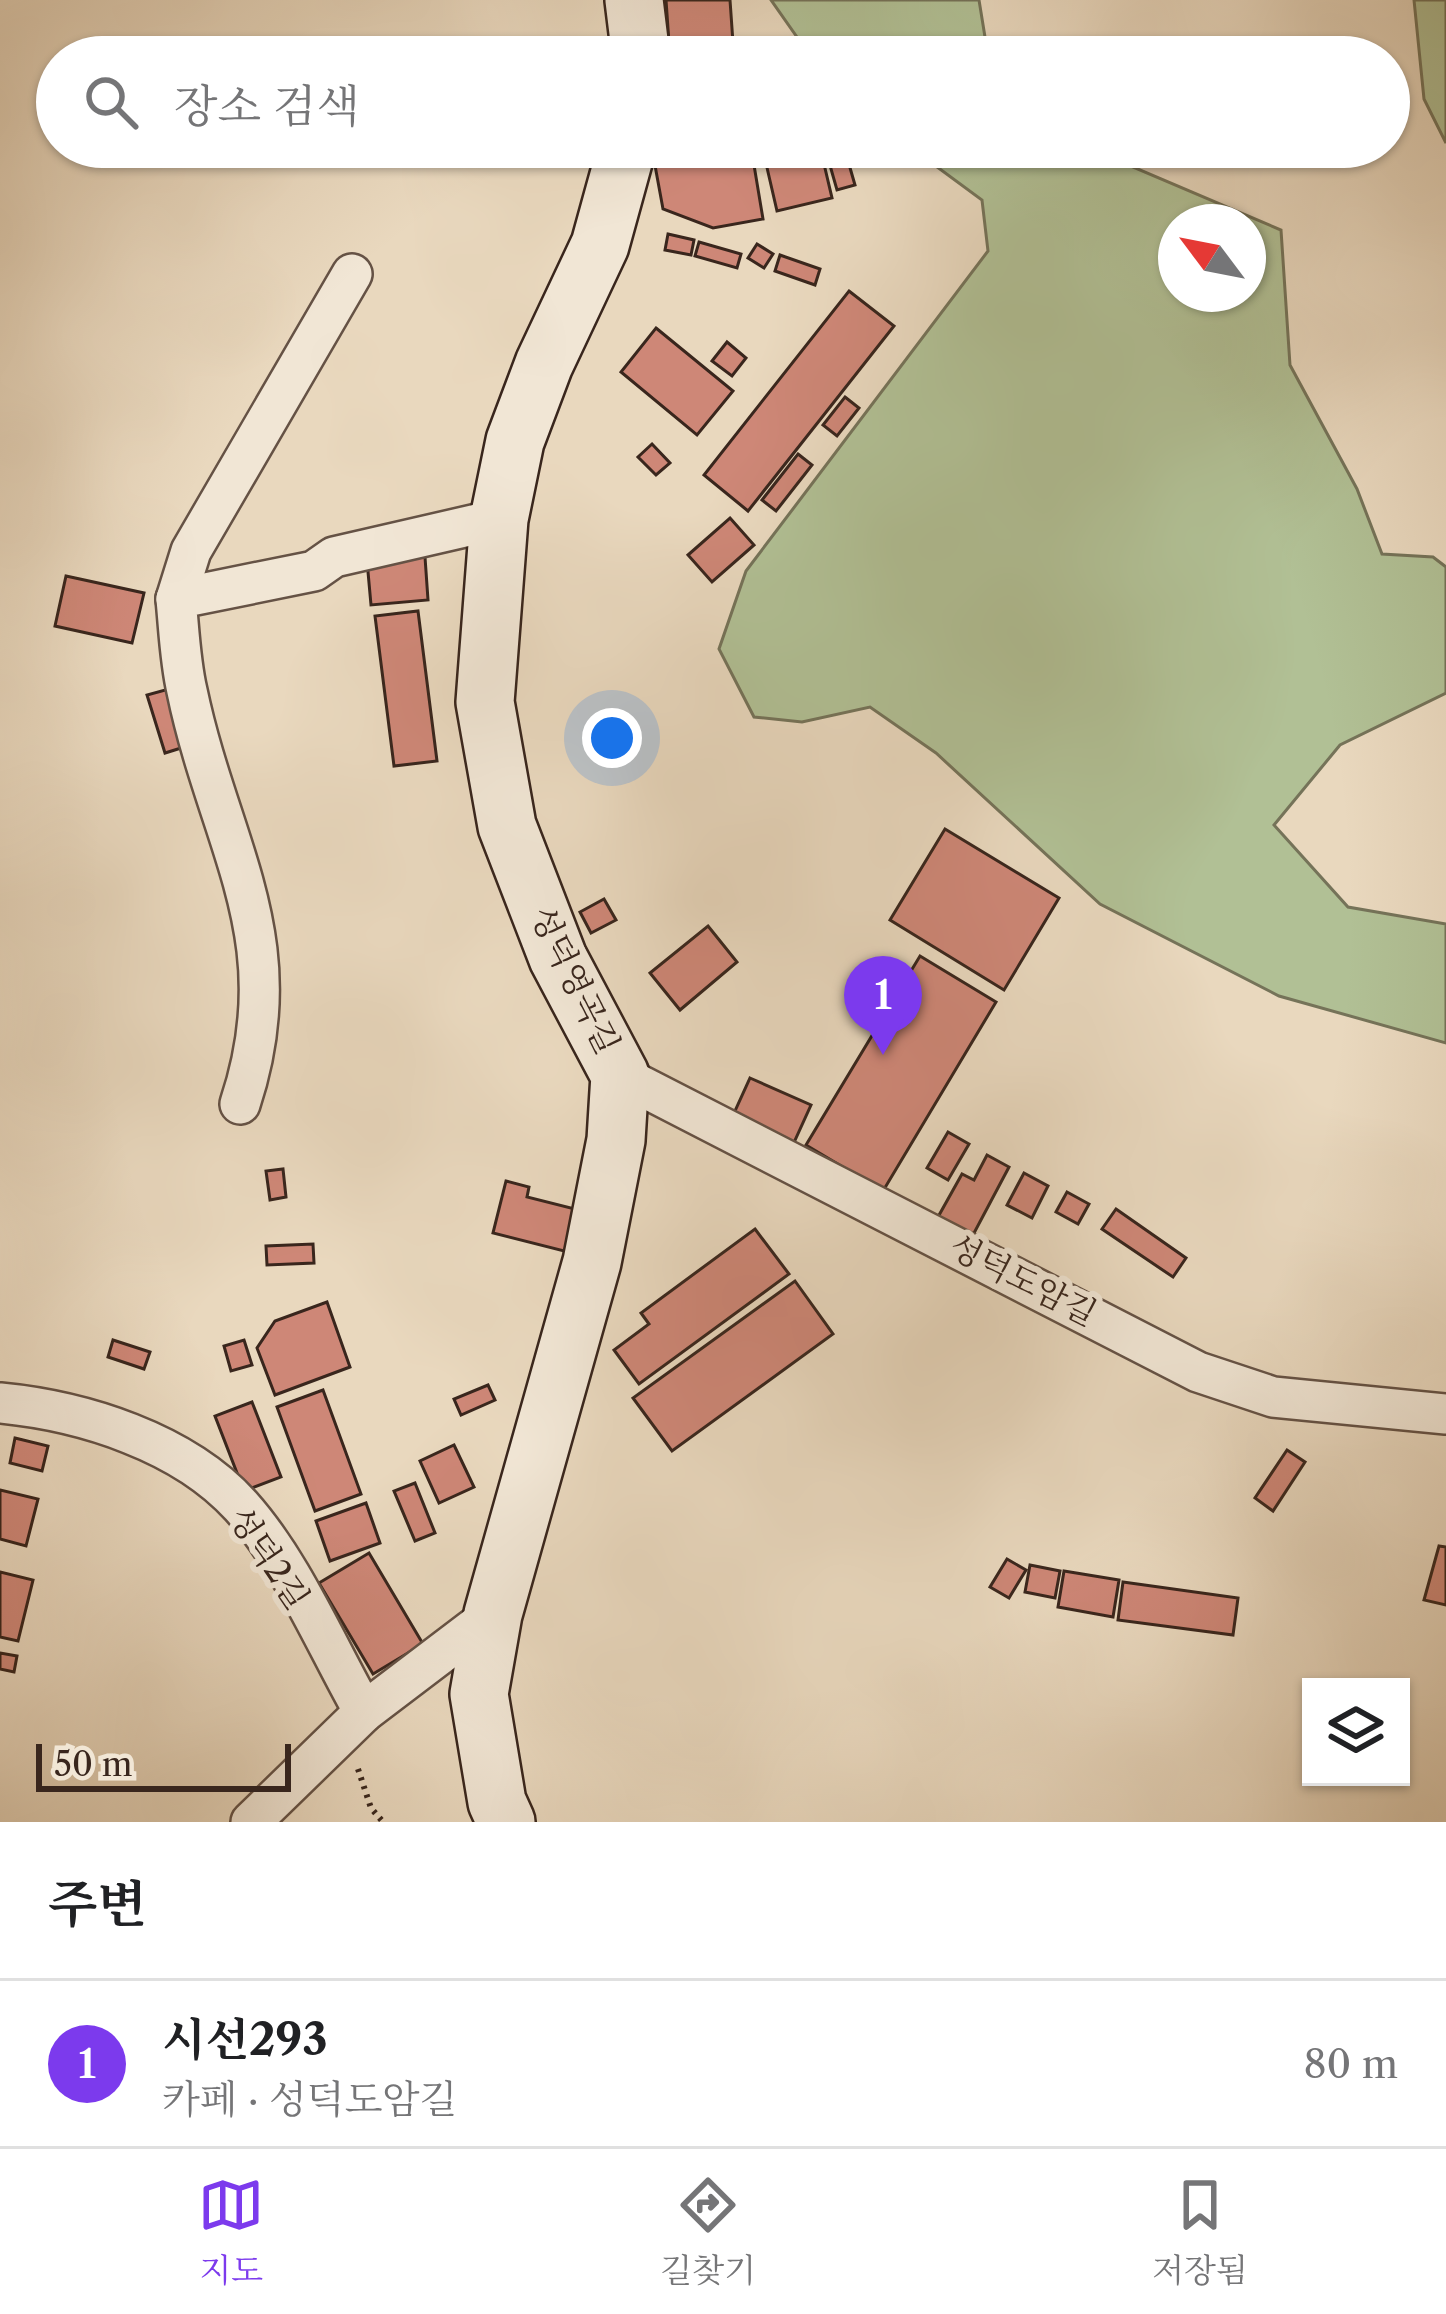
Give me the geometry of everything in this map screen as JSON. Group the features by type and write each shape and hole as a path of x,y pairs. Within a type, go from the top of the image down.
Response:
{"main road":[{"path":"634,0 638,36"},
{"name":"성덕영곡길","path":"506,1822 497,1802 479,1694 493,1614 592,1262 616,1140 620,1075 558,958 507,826 485,702 499,519 515,441 544,364 600,245 621,168"}],"street":[{"path":"240,1104 256,1056 263,994 253,921 187,691 176,598 191,551 352,274"},
{"path":"176,598 314,571 334,557 499,519"},
{"name":"성덕도암길","path":"620,1075 1198,1372 1273,1397 1446,1414"},
{"name":"성덕2길","path":"0,1403 107,1424 181,1461 240,1505 364,1712"},
{"path":"251,1822 364,1712 493,1614"}],"path":[{"path":"364,1712 358,1768 371,1808 383,1822"}],"green space":[{"path":"771,0 979,0 985,36 796,36"},
{"path":"1414,0 1446,0 1446,143 1424,99"},
{"path":"939,168 1135,168 1220,204 1158,204 1158,312 1266,312 1266,224 1281,230 1290,365 1357,489 1382,554 1433,557 1446,567 1446,693 1340,745 1274,825 1348,907 1446,924 1446,1043 1279,996 1100,904 936,753 870,707 802,722 754,717 719,649 746,571 988,251 982,200"}],"building":[{"path":"666,0 730,0 733,36 669,36"},
{"path":"655,168 754,168 763,219 713,228 663,209"},
{"path":"767,168 825,168 832,198 777,211"},
{"path":"831,168 850,168 855,185 837,190"},
{"path":"668,234 694,240 691,255 665,250"},
{"path":"699,242 741,254 737,268 695,256"},
{"path":"757,244 773,254 764,268 748,258"},
{"path":"780,255 820,269 815,285 775,271"},
{"path":"849,291 894,326 748,511 704,475"},
{"path":"656,328 733,391 697,435 621,372"},
{"path":"727,342 746,358 732,376 712,361"},
{"path":"845,397 859,408 837,436 823,425"},
{"path":"652,444 670,463 656,475 638,457"},
{"path":"798,454 812,465 776,511 762,500"},
{"path":"730,518 754,545 712,582 688,555"},
{"path":"425,557 428,600 371,605 367,561"},
{"path":"66,576 144,593 132,643 55,626"},
{"path":"418,611 437,761 394,766 375,616"},
{"path":"176,687 194,744 165,753 147,695"},
{"path":"945,829 1059,898 1004,990 890,920"},
{"path":"604,899 616,920 591,933 580,912"},
{"path":"708,926 737,962 680,1010 650,973"},
{"path":"920,956 996,1002 883,1191 806,1145"},
{"path":"750,1078 811,1105 791,1149 730,1122"},
{"path":"948,1132 969,1144 948,1180 927,1168"},
{"path":"987,1155 1009,1167 973,1235 938,1217 962,1174 974,1180"},
{"path":"283,1169 286,1197 270,1200 266,1171"},
{"path":"1024,1173 1048,1186 1032,1218 1007,1205"},
{"path":"506,1181 529,1187 527,1197 579,1210 568,1252 493,1233"},
{"path":"1067,1192 1089,1204 1078,1224 1056,1212"},
{"path":"1116,1209 1186,1258 1173,1277 1102,1229"},
{"path":"755,1229 789,1274 639,1384 614,1350 649,1324 641,1313"},
{"path":"313,1244 314,1263 267,1265 266,1246"},
{"path":"795,1281 833,1334 672,1451 633,1398"},
{"path":"327,1302 350,1367 275,1395 257,1348 275,1321"},
{"path":"113,1340 150,1352 144,1369 108,1357"},
{"path":"244,1340 252,1365 231,1371 224,1346"},
{"path":"488,1385 495,1400 461,1415 454,1399"},
{"path":"323,1390 361,1494 315,1511 277,1407"},
{"path":"252,1402 281,1477 244,1491 215,1416"},
{"path":"15,1438 48,1446 42,1471 10,1463"},
{"path":"454,1445 474,1487 439,1503 420,1461"},
{"path":"1287,1450 1305,1462 1273,1511 1255,1498"},
{"path":"415,1483 435,1533 415,1541 394,1491"},
{"path":"0,1490 38,1499 26,1546 0,1539"},
{"path":"366,1503 380,1543 330,1561 316,1521"},
{"path":"1439,1546 1446,1547 1446,1605 1424,1600"},
{"path":"369,1553 423,1644 373,1674 319,1583"},
{"path":"1007,1559 1026,1570 1009,1598 990,1587"},
{"path":"1030,1565 1060,1571 1055,1598 1025,1592"},
{"path":"1064,1571 1119,1580 1113,1617 1058,1607"},
{"path":"0,1572 33,1580 18,1641 0,1637"},
{"path":"1123,1582 1238,1598 1233,1635 1118,1620"},
{"path":"0,1653 17,1656 14,1672 0,1669"}],"place":[{"name":"시선293","path":"883,1055"}]}
